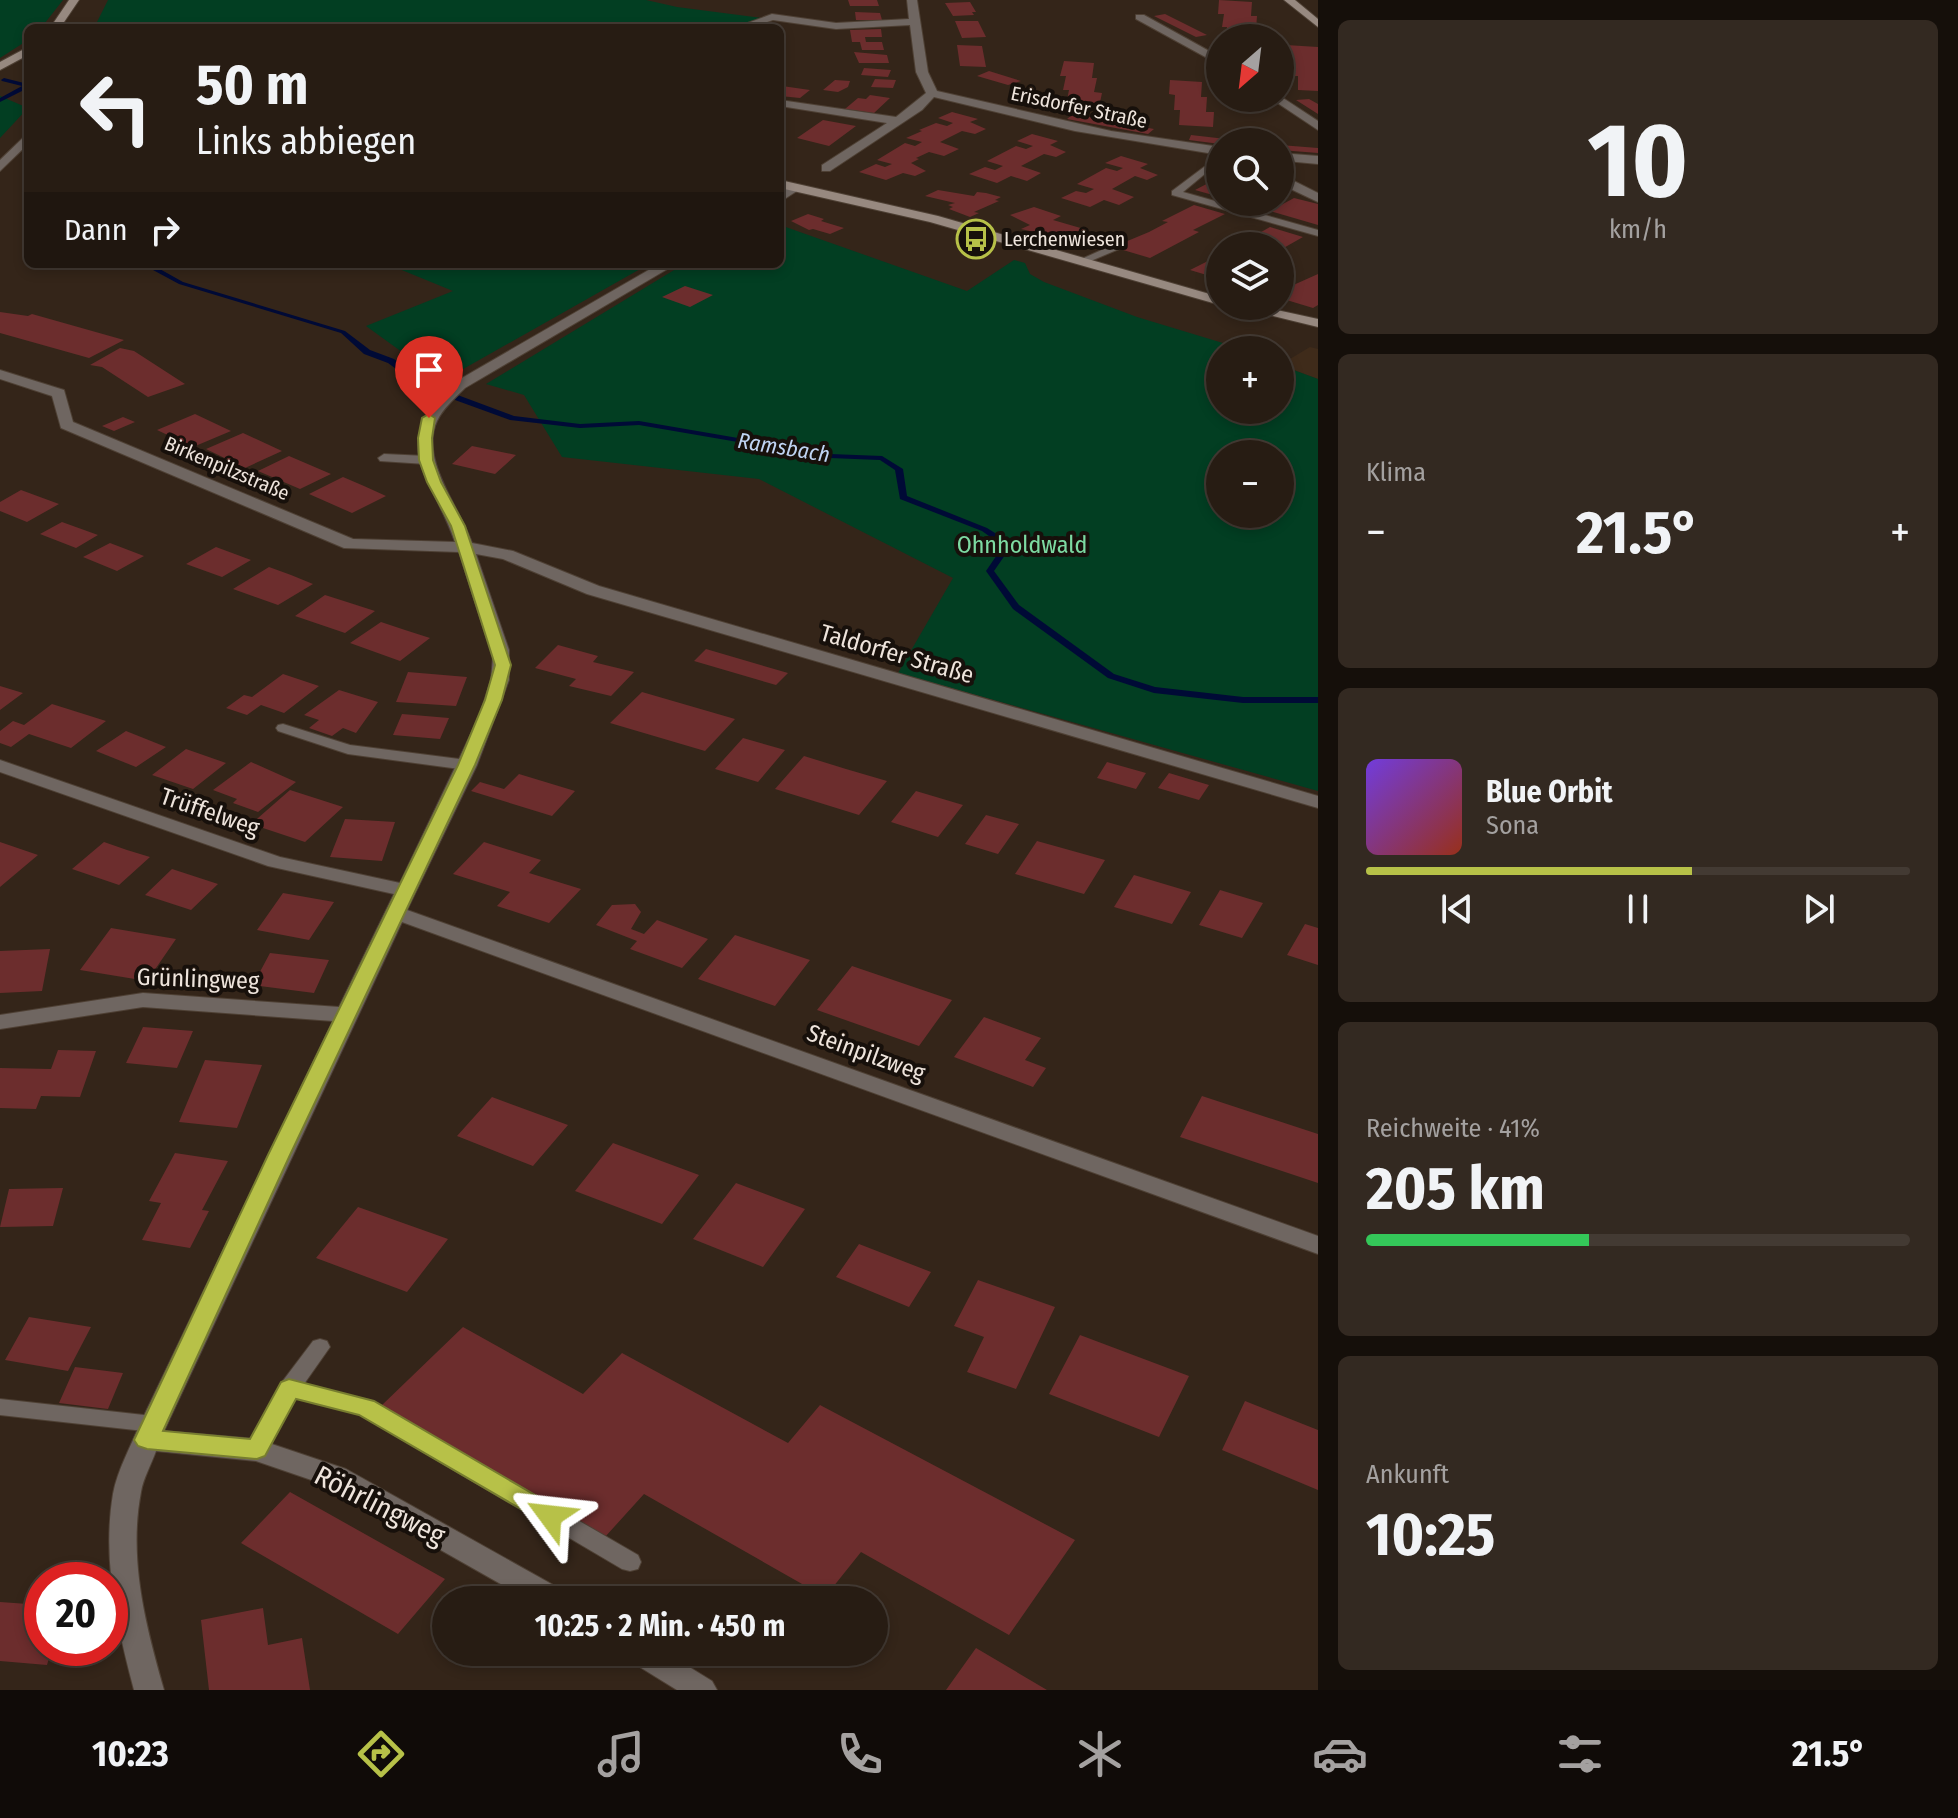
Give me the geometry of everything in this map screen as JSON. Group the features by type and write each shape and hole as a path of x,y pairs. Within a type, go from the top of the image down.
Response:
{"main road":[{"path":"58,24 74,0"},
{"path":"1289,0 1318,24"},
{"path":"5,64 24,52"},
{"path":"784,185 933,219 1206,297"},
{"path":"1294,318 1318,323"}],"street":[{"path":"826,168 918,108 932,93 922,72 912,0"},
{"path":"751,24 772,17 836,26 916,22"},
{"path":"1140,17 1206,54"},
{"name":"Erisdorfer Straße","path":"932,93 1048,124 1206,149"},
{"path":"784,104 897,121"},
{"path":"1294,110 1318,126"},
{"path":"0,167 24,141"},
{"path":"1294,159 1318,160"},
{"path":"784,195 797,187"},
{"path":"1294,189 1318,198"},
{"path":"149,1690 132,1627 122,1551 127,1491 150,1432 467,765 494,700 503,665 465,547 426,460 425,438 429,418 442,400 460,385 662,268"},
{"name":"Birkenpilzstraße","path":"0,374 59,393 66,425 244,498 321,534 350,544 369,546 423,544 465,547"},
{"name":"Taldorfer Straße","path":"465,547 507,555 593,590 1318,802"},
{"name":"Trüffelweg","path":"0,766 275,862 407,891"},
{"name":"Steinpilzweg","path":"395,914 421,920 1318,1245"},
{"name":"Grünlingweg","path":"0,1022 143,1000 347,1015"},
{"name":"Röhrlingweg","path":"150,1432 257,1450 336,1477 529,1586"},
{"path":"663,1666 702,1690"}],"lane":[{"path":"1206,170 1176,193 1206,201"},
{"path":"1258,216 1318,233"},
{"path":"1082,261 1115,247"},
{"path":"384,458 426,460"},
{"path":"283,728 348,749 467,765"},
{"path":"257,1450 289,1388 320,1347"},
{"path":"289,1388 365,1407 630,1562"},
{"path":"0,1407 150,1432"}],"shaded area":[{"path":"1310,347 1318,349 1318,379 1294,370 1294,357"}],"green space":[{"path":"0,0 63,0 44,24 24,24 24,43 0,58"},
{"path":"108,0 646,0 762,18 745,24 96,24"},
{"path":"0,96 24,106 24,112 0,138"},
{"name":"Ohnholdwald","path":"784,226 967,291 1014,260 1025,263 1030,274 1044,282 1137,317 1206,338 1206,424 1294,424 1294,370 1318,379 1318,791 898,673 953,578 759,479 562,457 524,395 486,384 677,268 784,268"},
{"path":"397,268 642,268 442,381 366,326 453,291"}],"building":[{"path":"848,0 877,0 879,6 850,6"},
{"path":"1219,0 1252,2 1251,16 1257,16 1256,24 1222,24 1224,14 1218,14"},
{"path":"970,2 976,12 972,12 974,15 953,16 945,3"},
{"path":"855,12 880,13 882,20 856,20"},
{"path":"1165,14 1206,35 1196,37 1154,16"},
{"path":"955,21 978,21 986,37 962,38"},
{"path":"881,29 882,37 865,37 866,42 882,42 884,50 862,50 860,42 852,42 850,30"},
{"path":"957,45 982,46 986,67 960,66"},
{"path":"1294,46 1318,47 1318,91 1298,90 1298,76 1294,76"},
{"path":"854,52 887,55 889,63 859,63"},
{"path":"1064,61 1094,63 1092,78 1097,78 1094,92 1102,93 1099,107 1066,105 1069,90 1063,90 1066,76 1060,76"},
{"path":"864,68 891,70 888,77 861,75"},
{"path":"989,71 1021,81 1008,85 977,76"},
{"path":"875,79 896,80 893,88 871,87"},
{"path":"835,80 850,81 848,87 838,92 823,90"},
{"path":"1170,80 1202,82 1201,97 1206,97 1206,112 1214,112 1213,127 1179,125 1180,110 1174,110 1175,95 1169,94"},
{"path":"784,86 810,90 800,98 784,96"},
{"path":"870,95 890,98 874,113 845,109 858,98 866,99"},
{"path":"1309,99 1318,104 1318,114 1296,100"},
{"path":"952,112 978,119 970,122 986,129 975,134 962,131 940,142 959,149 944,156 929,152 916,158 919,159 911,163 926,171 915,176 903,173 886,180 859,172 876,164 885,167 892,164 877,160 905,143 915,146 922,142 906,138 922,131 919,130 936,123 947,126 953,123 938,118"},
{"path":"1073,114 1154,129 1148,134 1067,119"},
{"path":"823,120 856,126 829,146 797,138"},
{"path":"1032,134 1058,141 1050,145 1066,152 1056,157 1044,154 1021,166 1041,173 1027,181 1011,176 997,183 969,174 985,167 995,170 1003,166 987,161 1016,146 1026,149 1033,146 1017,141"},
{"path":"1191,135 1206,137 1206,142 1189,140"},
{"path":"1294,146 1318,148 1318,153 1294,151"},
{"path":"1121,156 1148,164 1140,168 1158,175 1147,180 1135,176 1112,189 1134,197 1119,205 1104,200 1090,207 1061,198 1076,191 1086,193 1094,189 1077,184 1106,168 1117,171 1123,168 1105,163"},
{"path":"1206,184 1206,193 1195,190"},
{"path":"938,190 1001,197 970,217 949,209 953,207 948,205 955,203 925,196"},
{"path":"1294,198 1318,204 1318,225 1287,216 1294,216"},
{"path":"1194,205 1206,208 1206,216 1221,216 1193,230 1199,232 1150,258 1113,247 1168,222 1162,221"},
{"path":"1034,207 1061,216 1053,220 1084,229 1065,239 1021,229 1030,225 1010,215"},
{"path":"808,214 844,228 830,234 809,230 791,221"},
{"path":"1270,227 1286,232 1261,232"},
{"path":"1206,262 1206,275 1190,270"},
{"path":"1318,274 1318,305 1313,308 1294,302 1294,285"},
{"path":"685,286 713,295 690,307 662,297"},
{"path":"0,312 32,314 124,340 89,358 0,333"},
{"path":"120,348 134,351 185,384 148,397 102,367 90,365"},
{"path":"195,414 231,431 193,447 157,430"},
{"path":"123,417 135,422 114,431 102,426"},
{"path":"243,433 282,451 245,468 206,449"},
{"path":"472,446 516,455 495,474 452,464"},
{"path":"289,456 331,474 300,489 258,471"},
{"path":"343,477 386,496 352,513 309,494"},
{"path":"21,490 59,504 27,522 0,511 0,502"},
{"path":"62,522 98,535 76,548 40,534"},
{"path":"110,543 144,556 117,571 83,557"},
{"path":"216,547 251,560 222,577 186,564"},
{"path":"269,567 313,584 278,605 233,589"},
{"path":"325,595 375,611 345,633 295,616"},
{"path":"381,622 430,638 400,661 350,643"},
{"path":"558,645 598,656 593,662 634,672 611,696 569,686 576,679 535,668"},
{"path":"706,649 788,673 776,685 694,661"},
{"path":"408,672 467,677 456,706 396,702"},
{"path":"283,674 319,686 284,713 261,705 247,715 226,708 244,695 252,697"},
{"path":"0,686 23,693 0,710"},
{"path":"339,690 378,702 356,733 343,728 332,736 309,728 319,720 304,715"},
{"path":"642,692 735,719 705,751 610,723"},
{"path":"52,704 106,721 71,748 29,734 11,747 0,743 0,731 13,721 24,725"},
{"path":"402,714 449,718 440,739 393,735"},
{"path":"126,731 166,747 136,767 96,751"},
{"path":"743,738 785,750 758,782 715,769"},
{"path":"186,749 226,763 193,789 152,775"},
{"path":"804,756 887,781 859,815 775,789"},
{"path":"251,762 296,782 258,812 233,803 237,799 213,790"},
{"path":"1107,762 1146,773 1136,789 1097,778"},
{"path":"1169,773 1209,785 1199,800 1158,788"},
{"path":"519,774 575,791 552,816 471,791 480,782 504,789"},
{"path":"290,790 343,807 305,842 251,824"},
{"path":"916,791 963,805 938,837 891,822"},
{"path":"986,815 1019,824 998,854 965,844"},
{"path":"345,819 395,822 382,861 330,857"},
{"path":"1037,841 1105,860 1084,894 1015,874"},
{"path":"0,842 38,855 0,887"},
{"path":"104,842 150,857 119,885 72,869"},
{"path":"484,842 541,860 529,873 581,889 549,923 497,906 510,892 453,874"},
{"path":"172,869 218,884 191,910 145,895"},
{"path":"1134,875 1191,892 1172,924 1114,907"},
{"path":"1220,890 1263,903 1242,938 1199,925"},
{"path":"283,893 334,902 309,940 257,930"},
{"path":"635,904 641,912 631,929 644,934 657,920 708,939 682,968 630,949 637,941 596,925 612,905"},
{"path":"1305,924 1318,928 1318,965 1287,955"},
{"path":"111,928 176,939 147,981 80,970"},
{"path":"735,935 810,960 775,1006 698,979"},
{"path":"50,949 42,991 0,993 0,951"},
{"path":"270,953 329,960 314,993 253,985"},
{"path":"852,966 952,1000 919,1046 817,1010"},
{"path":"984,1017 1041,1038 1025,1060 1046,1068 1033,1087 954,1057"},
{"path":"143,1027 193,1031 177,1068 126,1063"},
{"path":"58,1050 96,1051 80,1097 41,1096 36,1109 0,1108 0,1068 51,1069"},
{"path":"205,1060 262,1065 237,1128 179,1122"},
{"path":"1202,1096 1318,1134 1318,1183 1180,1137"},
{"path":"492,1097 568,1125 533,1166 457,1136"},
{"path":"613,1143 699,1175 662,1224 575,1191"},
{"path":"175,1153 228,1161 202,1210 209,1211 190,1248 142,1240 161,1203 149,1201"},
{"path":"736,1183 805,1209 763,1267 693,1239"},
{"path":"63,1188 53,1226 0,1227 9,1189"},
{"path":"358,1207 448,1239 407,1292 316,1258"},
{"path":"859,1244 931,1272 909,1307 836,1277"},
{"path":"978,1280 1055,1307 1016,1389 967,1372 984,1337 954,1326"},
{"path":"29,1317 91,1327 68,1371 5,1360"},
{"path":"463,1327 583,1394 622,1353 788,1443 820,1405 1075,1540 1009,1635 861,1552 834,1586 806,1586 644,1494 605,1537 381,1406"},
{"path":"1080,1335 1189,1376 1159,1437 1049,1394"},
{"path":"75,1367 123,1373 108,1409 59,1403"},
{"path":"1245,1401 1318,1430 1318,1490 1222,1450"},
{"path":"290,1492 445,1579 439,1586 432,1586 432,1594 398,1634 241,1543"},
{"path":"0,1602 24,1604 24,1663 0,1661"},
{"path":"263,1608 268,1645 302,1638 310,1690 209,1690 201,1620"},
{"path":"976,1648 1047,1690 946,1690"}],"waterway":[{"name":"Ramsbach","path":"4,80 24,85"},
{"path":"0,100 24,88"},
{"name":"Ramsbach","path":"155,268 181,283 343,332 367,352 391,361 425,386 513,418 580,426 639,423 830,456 882,458 899,469 903,497 985,530 1008,545 990,571 1016,607 1111,676 1154,690 1243,700 1318,700"}],"place":[{"name":"Lerchenwiesen","path":"976,239"}],"route":[{"path":"429,418 425,438 426,460 458,526 503,665 494,700 467,765 279,1155 147,1440 257,1450 289,1388 365,1407 550,1516"}]}
